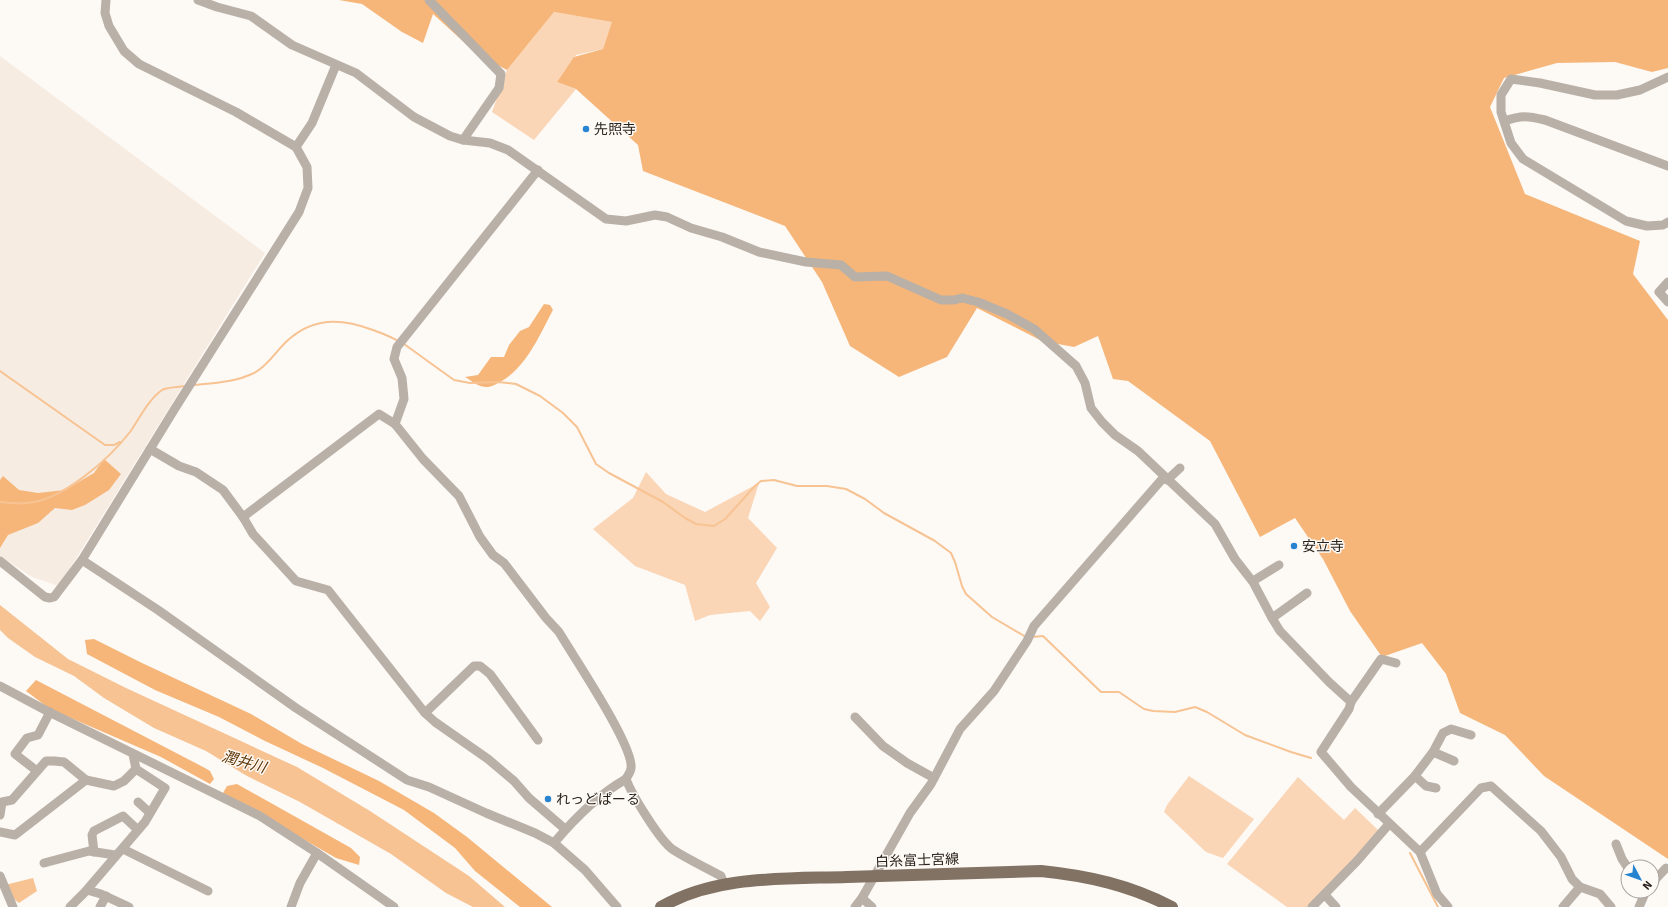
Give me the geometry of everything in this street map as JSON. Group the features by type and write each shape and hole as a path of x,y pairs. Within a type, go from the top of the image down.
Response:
{"main road":[{"name":"白糸富士宮線","path":"661,907 674,899 697,890 724,884 769,880 1041,871 1072,874 1133,890 1146,894 1172,907"}],"street":[{"path":"0,561 45,597 54,597 60,591 82,560 299,212 308,188 307,167 296,147 236,112 139,64 124,51 109,26 105,13 106,0"},
{"path":"198,0 217,7 251,16 292,45 356,73 414,117 444,133 463,140 490,143 508,150 606,219 626,221 655,215 668,217 691,228 722,237 759,252 806,262 841,265 855,277 887,276 941,300 954,300 962,298 1007,314 1034,329 1076,366 1085,383 1091,408 1115,435 1138,451 1215,524 1235,559 1253,581 1280,631 1305,658 1352,702"},
{"path":"430,0 501,74 499,88 463,140"},
{"path":"296,147 312,123 336,65"},
{"path":"1668,77 1640,90 1618,95 1595,95 1540,83 1511,79 1501,95 1501,112 1511,143 1523,159 1626,221 1647,226 1663,225 1668,222"},
{"path":"1505,121 1518,116 1545,120 1668,166"},
{"path":"395,424 404,399 402,378 394,359 397,347 538,170"},
{"path":"1668,282 1659,292 1668,302"},
{"path":"243,517 379,414 395,424 423,459 459,496 480,537 493,555 504,563 546,618 559,632 622,738 630,760 631,769 626,779 614,786 579,815 554,843"},
{"path":"150,449 179,466 196,472 223,490 243,517 253,534 296,581 328,590 425,713 435,722 488,759 565,829"},
{"path":"855,907 862,898 910,813 934,778 960,729 994,691 1027,641 1034,626 1166,478 1180,468"},
{"path":"82,560 158,610 296,708 407,780 429,787 486,814 536,833 554,843 585,870 617,907"},
{"path":"1253,581 1279,565"},
{"path":"1272,618 1307,593"},
{"path":"1396,664 1381,659 1321,752 1351,787 1420,852 1437,894 1448,907"},
{"path":"425,713 474,666 480,666 490,674 538,740"},
{"path":"0,686 133,754 260,816 317,853 394,907"},
{"path":"37,771 15,754 27,738 38,735 50,712"},
{"path":"855,717 883,746 907,763 934,778"},
{"path":"1378,814 1415,776 1433,752 1443,733 1451,729 1471,735"},
{"path":"1433,752 1454,761"},
{"path":"70,907 123,849 150,813 165,788 136,768 133,754"},
{"path":"0,815 2,802 12,800 46,761 64,762 86,780 114,786 124,781 136,768"},
{"path":"1415,776 1426,786 1436,788"},
{"path":"626,779 629,789 658,833 671,848 721,876 724,884"},
{"path":"0,832 16,835 86,780"},
{"path":"1420,852 1480,788 1491,786 1541,830 1560,857 1572,879 1580,887 1600,894 1611,907"},
{"path":"138,802 150,813"},
{"path":"94,852 92,835 94,831 123,816 138,830"},
{"path":"1312,907 1357,862 1389,824"},
{"path":"1616,844 1622,859"},
{"path":"123,849 208,891"},
{"path":"44,864 89,851 116,855"},
{"path":"291,907 300,883 317,853"},
{"path":"1660,874 1666,868"},
{"path":"0,876 13,907"},
{"path":"1564,907 1580,887"},
{"path":"87,890 106,896 129,907"},
{"path":"1325,895 1336,907"},
{"path":"100,907 106,896"},
{"path":"862,898 872,907"}],"shaded area":[{"path":"339,0 1668,0 1668,68 1652,72 1615,62 1557,63 1504,78 1490,107 1525,194 1640,241 1633,274 1668,320 1668,859 1544,776 1505,735 1460,713 1446,674 1422,643 1382,657 1350,611 1323,559 1295,518 1260,537 1210,441 1128,381 1113,379 1098,336 1074,347 1042,341 977,308 947,357 899,377 850,346 822,282 785,226 643,171 638,145 576,89 557,82 574,57 603,49 612,22 554,12 507,70 477,54 433,14 423,43 402,32 362,4"},
{"path":"554,12 613,22 603,49 576,55 557,82 576,89 534,140 492,112 507,70"},
{"path":"0,56 265,253 59,586 32,577 0,556"},
{"path":"544,304 550,305 553,310 531,351 524,361 508,377 488,387 484,387 465,377 478,375 491,357 504,357 509,345 520,331 529,327"},
{"path":"104,459 121,474 109,490 85,505 72,510 55,508 38,523 8,535 0,548 0,480 3,476 19,490 38,493 65,490 94,473"},
{"path":"646,472 666,494 705,512 759,483 748,518 777,548 756,583 770,607 760,621 750,611 710,615 695,621 685,585 635,566 593,529 633,498"},
{"path":"94,639 251,714 302,744 379,781 434,813 467,837 552,907 520,907 475,871 455,848 404,810 219,717 155,690 87,654 85,640"},
{"path":"36,680 205,768 210,771 214,779 210,784 161,757 50,709 26,691"},
{"path":"1189,776 1254,819 1223,858 1206,852 1164,812 1167,805"},
{"path":"1298,777 1344,820 1355,808 1379,831 1310,907 1287,907 1227,864"},
{"path":"237,784 351,848 360,857 359,865 336,858 223,793 227,786"}],"water":[{"name":"潤井川","path":"0,605 68,659 126,688 297,767 370,811 469,876 505,907 473,907 446,893 391,854 300,802 247,776 206,751 154,728 104,698 74,676 35,657 8,638 0,630"},
{"path":"33,878 37,891 19,903 10,896 5,885"}],"waterway":[{"path":"194,385 217,383 254,373 264,366 283,345 297,333 307,327 317,324 328,322 350,323 373,330 398,341"},
{"path":"404,344 454,380 470,383 498,382 516,384 540,396 563,413 577,427 596,464 609,473 663,502 696,524 714,526 725,519 761,481 774,480 797,486 827,486 846,489 865,499 884,513 935,541 951,553 966,594 992,617 1026,637"},
{"path":"0,371 105,445 114,445 120,442"},
{"path":"0,502 24,503 41,500 55,495 69,487 84,477 121,443 148,404 157,394 167,388 186,386"},
{"path":"1032,637 1043,636 1101,692 1119,692 1144,709 1153,711 1175,712 1195,707 1207,712 1245,735 1311,758"},
{"path":"1410,853 1438,907"}],"place":[{"name":"先照寺","path":"586,129"},
{"name":"安立寺","path":"1294,546"},
{"name":"れっどぱーる","path":"548,799"}]}
